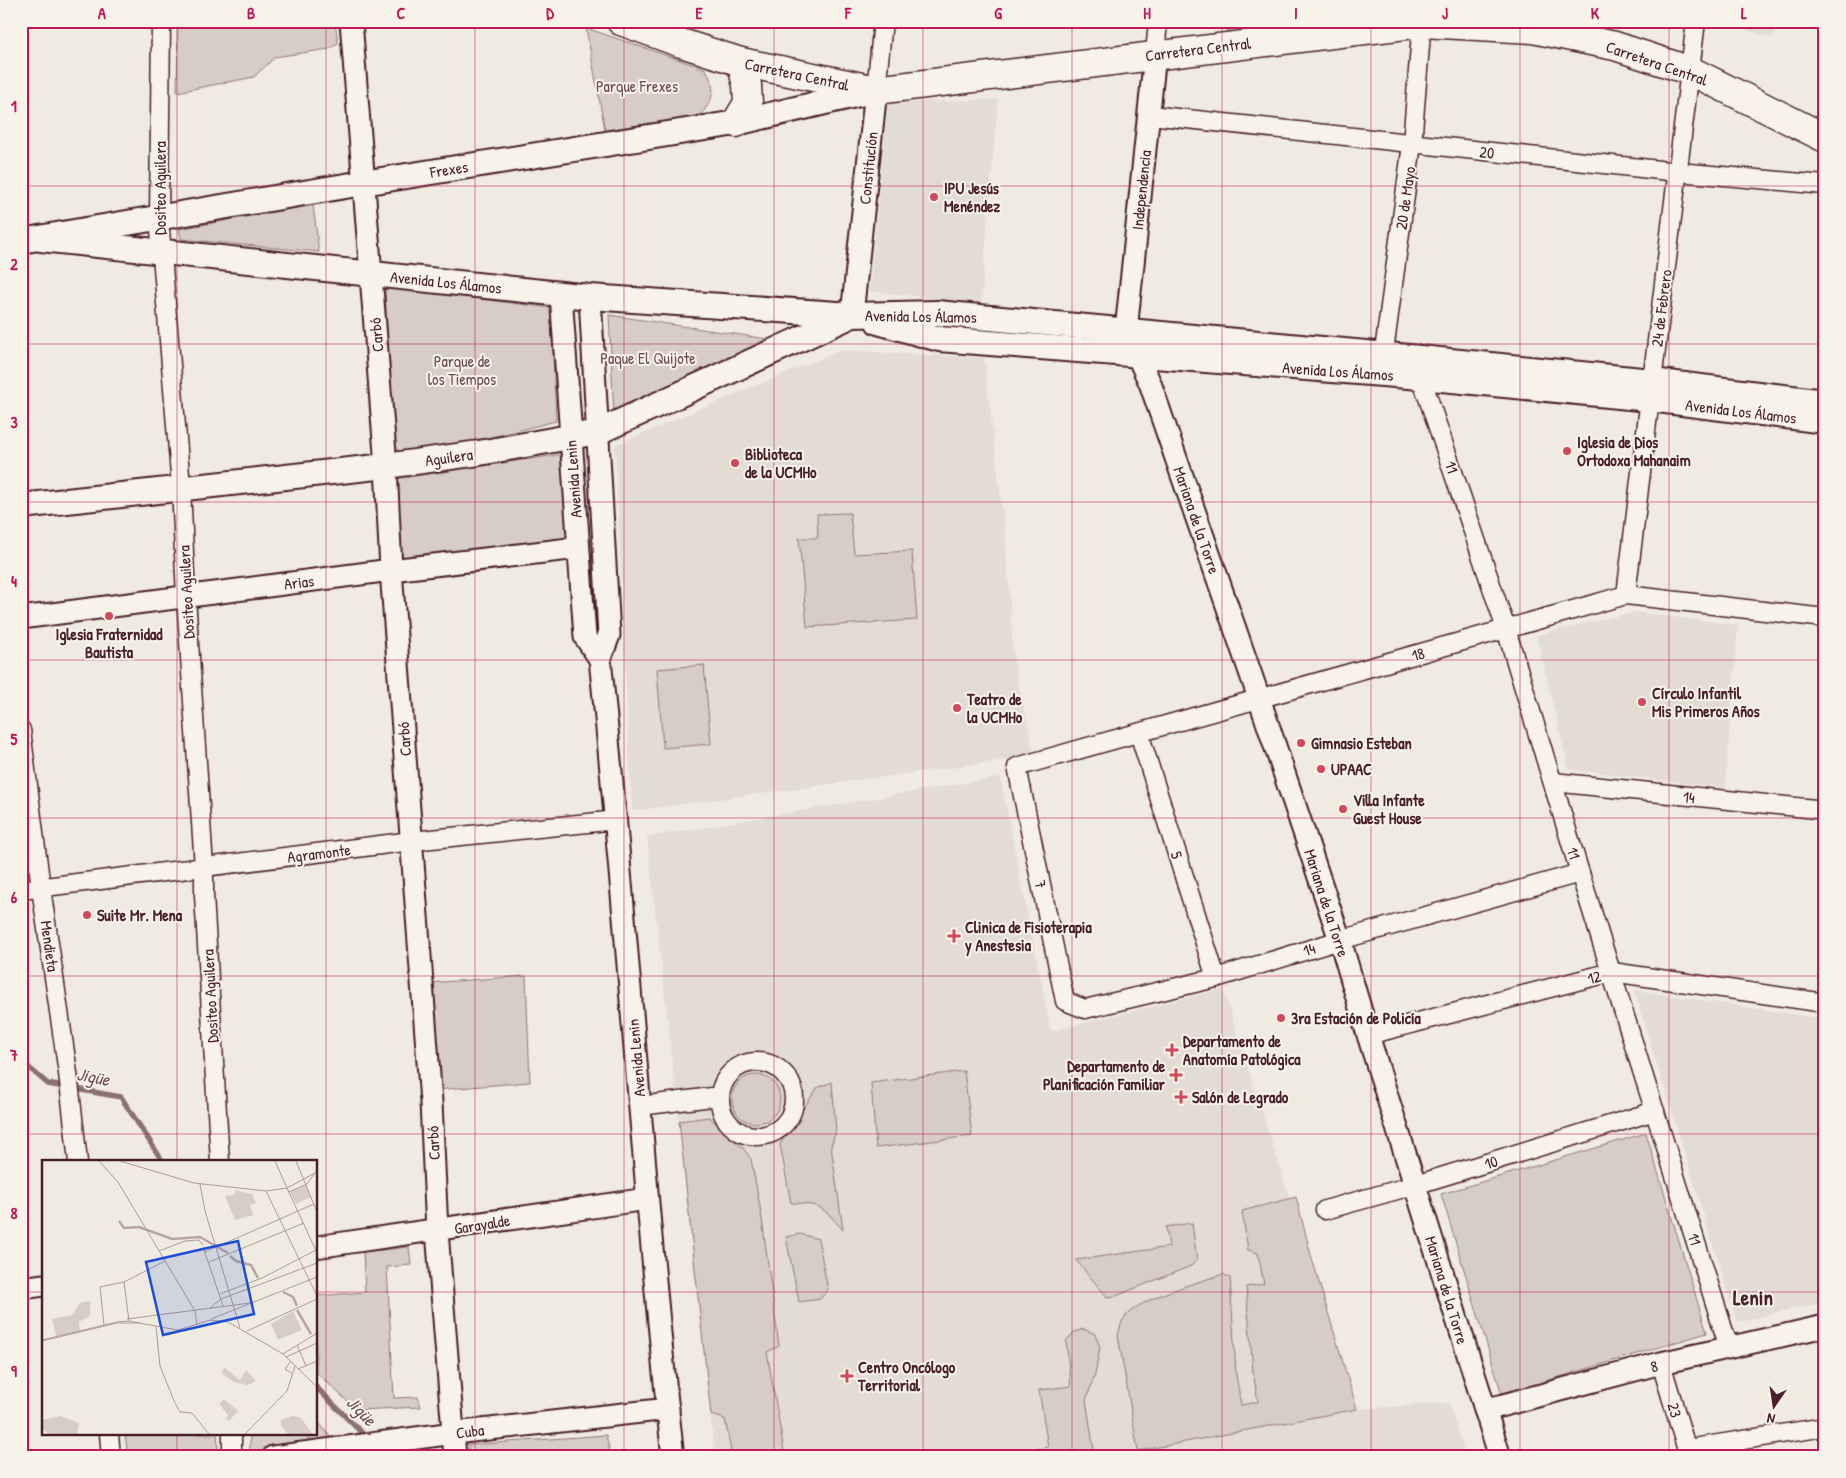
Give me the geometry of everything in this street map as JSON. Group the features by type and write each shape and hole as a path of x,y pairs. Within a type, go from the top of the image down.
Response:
{"main road":[{"name":"Carretera Central","path":"623,22 741,62 876,90 1422,22 1533,29 1615,46 1691,71 1825,138"},
{"path":"736,123 748,103 747,85 741,62"},
{"name":"Frexes","path":"31,240 363,182 736,123 876,90"},
{"name":"Avenida Los Álamos","path":"31,240 590,297 852,315 937,313 1126,331 1382,364"},
{"name":"Avenida Los Álamos","path":"852,315 939,339 1137,356 1382,364 1651,390 1825,402"},
{"name":"Aguilera","path":"21,506 386,466 479,453 598,432 852,315"},
{"name":"Avenida Los Álamos","path":"1651,390 1825,421"}],"street":[{"name":"Dositeo Aguilera","path":"160,21 159,218 182,487 186,597 204,867 204,895 220,1160"},
{"name":"Carbó","path":"351,21 386,466 391,570 431,1102 437,1231 455,1457"},
{"name":"Constitución","path":"852,315 883,21"},
{"name":"Independencia","path":"1126,331 1150,115 1158,21"},
{"name":"24 de Febrero","path":"1626,595 1696,21"},
{"name":"20 de Mayo","path":"1382,364 1412,144 1422,22"},
{"name":"20","path":"1150,115 1678,172 1825,185"},
{"name":"Avenida Lenin","path":"561,294 585,637 600,659"},
{"name":"Avenida Lenin","path":"590,297 609,635 600,659 617,820 647,1199 673,1457"},
{"path":"1126,331 1137,356"},
{"name":"Mariana de la Torre","path":"1137,356 1150,383 1340,940 1500,1457"},
{"name":"11","path":"1421,367 1506,628 1580,873 1729,1348"},
{"name":"Arias","path":"21,618 578,548"},
{"name":"18","path":"1017,767 1626,595 1825,618"},
{"name":"Mendieta","path":"21,730 41,888 68,1073 78,1160"},
{"name":"5","path":"1139,733 1216,978"},
{"name":"7","path":"1017,767 1066,1001"},
{"name":"14","path":"1552,782 1825,810"},
{"name":"Agramonte","path":"21,890 412,841 617,820"},
{"name":"14","path":"1066,1001 1085,1009 1216,978 1340,940 1580,873"},
{"name":"12","path":"1368,1035 1612,972 1825,1003"},
{"path":"757,1062 768,1063 784,1073 792,1083 794,1097 791,1114 786,1122 771,1134 760,1136 742,1133 731,1126 720,1106 720,1096 723,1082 731,1072 746,1063 757,1062"},
{"path":"640,1106 720,1096"},
{"name":"10","path":"1325,1210 1415,1185 1655,1111"},
{"name":"Garayalde","path":"318,1247 437,1231 647,1199"},
{"path":"21,1288 42,1284"},
{"name":"8","path":"1485,1410 1511,1405 1661,1363 1825,1326"},
{"name":"23","path":"1661,1363 1688,1453"},
{"name":"Cuba","path":"273,1457 452,1433 668,1409"},
{"path":"1688,1453 1825,1427"},
{"path":"109,1436 111,1457"},
{"path":"232,1436 232,1457"}],"shaded area":[{"path":"1716,21 1776,21 1773,38"},
{"name":"IPU Jesús Menéndez","path":"998,99 981,304 869,291 888,103"},
{"path":"840,350 984,358 1006,542 1014,662 1034,754 1007,760 632,811 615,445"},
{"name":"Círculo Infantil Mis Primeros Años","path":"1634,612 1738,625 1725,788 1569,769 1536,635"},
{"path":"1000,777 1051,1031 1223,989 1357,1409 1449,1403 1466,1457 715,1457 647,837"},
{"path":"1634,990 1825,1019 1825,1302 1737,1322"}],"green space":[{"path":"178,21 335,21 338,43 329,49 275,57 254,77 177,92"},
{"name":"Parque Frexes","path":"586,28 706,69 712,84 713,94 701,116 605,130"},
{"path":"313,205 319,252 181,239 179,229"},
{"name":"Parque de los Tiempos","path":"385,287 551,308 556,421 476,441 393,455"},
{"name":"Paque El Quijote","path":"609,315 774,340 614,416"},
{"path":"564,454 570,544 398,562 395,479"},
{"path":"850,513 854,554 912,551 917,620 807,627 799,538 818,538 817,514"},
{"path":"704,665 711,744 663,748 657,669"},
{"path":"526,976 530,1082 435,1090 428,983"},
{"path":"964,1071 972,1136 876,1148 871,1083"},
{"path":"751,1075 761,1075 773,1082 780,1094 780,1104 773,1116 761,1123 751,1123 743,1119 736,1112 732,1104 732,1094 736,1086 743,1079"},
{"path":"832,1082 836,1131 831,1146 843,1230 821,1209 808,1204 791,1203 780,1144 817,1088"},
{"path":"709,1117 743,1148 751,1159 761,1212 779,1346 767,1352 785,1457 732,1457 725,1419 711,1415 679,1121"},
{"path":"1646,1133 1707,1333 1502,1394 1441,1194"},
{"path":"1296,1197 1312,1259 1357,1409 1138,1451 1118,1335 1125,1317 1143,1303 1170,1291 1223,1274 1230,1278 1236,1374 1241,1405 1258,1402 1253,1371 1246,1287 1264,1284 1258,1253 1248,1250 1242,1211"},
{"path":"1192,1223 1197,1260 1191,1266 1116,1296 1107,1297 1076,1260 1169,1247 1166,1227"},
{"path":"800,1234 818,1239 828,1290 820,1299 799,1302 786,1237"},
{"path":"409,1247 411,1265 387,1267 394,1398 418,1397 421,1407 357,1410 318,1374 318,1296 365,1292 363,1252"},
{"path":"1084,1329 1095,1334 1100,1347 1095,1375 1086,1400 1095,1457 989,1457 1048,1447 1039,1390 1071,1386 1066,1341 1074,1332"},
{"path":"318,1422 336,1444 250,1454 250,1436 318,1436"},
{"path":"606,1435 611,1457 469,1457 468,1445"},
{"path":"125,1436 217,1436 219,1457 128,1457"}],"waterway":[{"name":"Jigüe","path":"21,1061 48,1084 121,1097 162,1160"},
{"name":"Jigüe","path":"318,1389 367,1438"}],"place":[{"name":"IPU Jesús Menéndez","path":"934,197"},
{"name":"Iglesia de Dios Ortodoxa Mahanaim","path":"1567,451"},
{"name":"Biblioteca de la UCMHo","path":"735,463"},
{"name":"Iglesia Fraternidad Bautista","path":"109,616"},
{"name":"Círculo Infantil Mis Primeros Años","path":"1642,702"},
{"name":"Teatro de la UCMHo","path":"957,708"},
{"name":"Gimnasio Esteban","path":"1301,743"},
{"name":"UPAAC","path":"1321,769"},
{"name":"Villa Infante Guest House","path":"1343,809"},
{"name":"Suite Mr. Mena","path":"87,915"},
{"name":"Clinica de Fisioterapia y Anestesia","path":"954,936"},
{"name":"3ra Estación de Policía","path":"1281,1018"},
{"name":"Departamento de Anatomía Patológica","path":"1172,1050"},
{"name":"Departamento de Planificación Familiar","path":"1176,1075"},
{"name":"Salón de Legrado","path":"1181,1097"},
{"name":"Centro Oncólogo Territorial","path":"847,1376"}],"district":[{"name":"Lenin","path":"1753,1298"}]}
